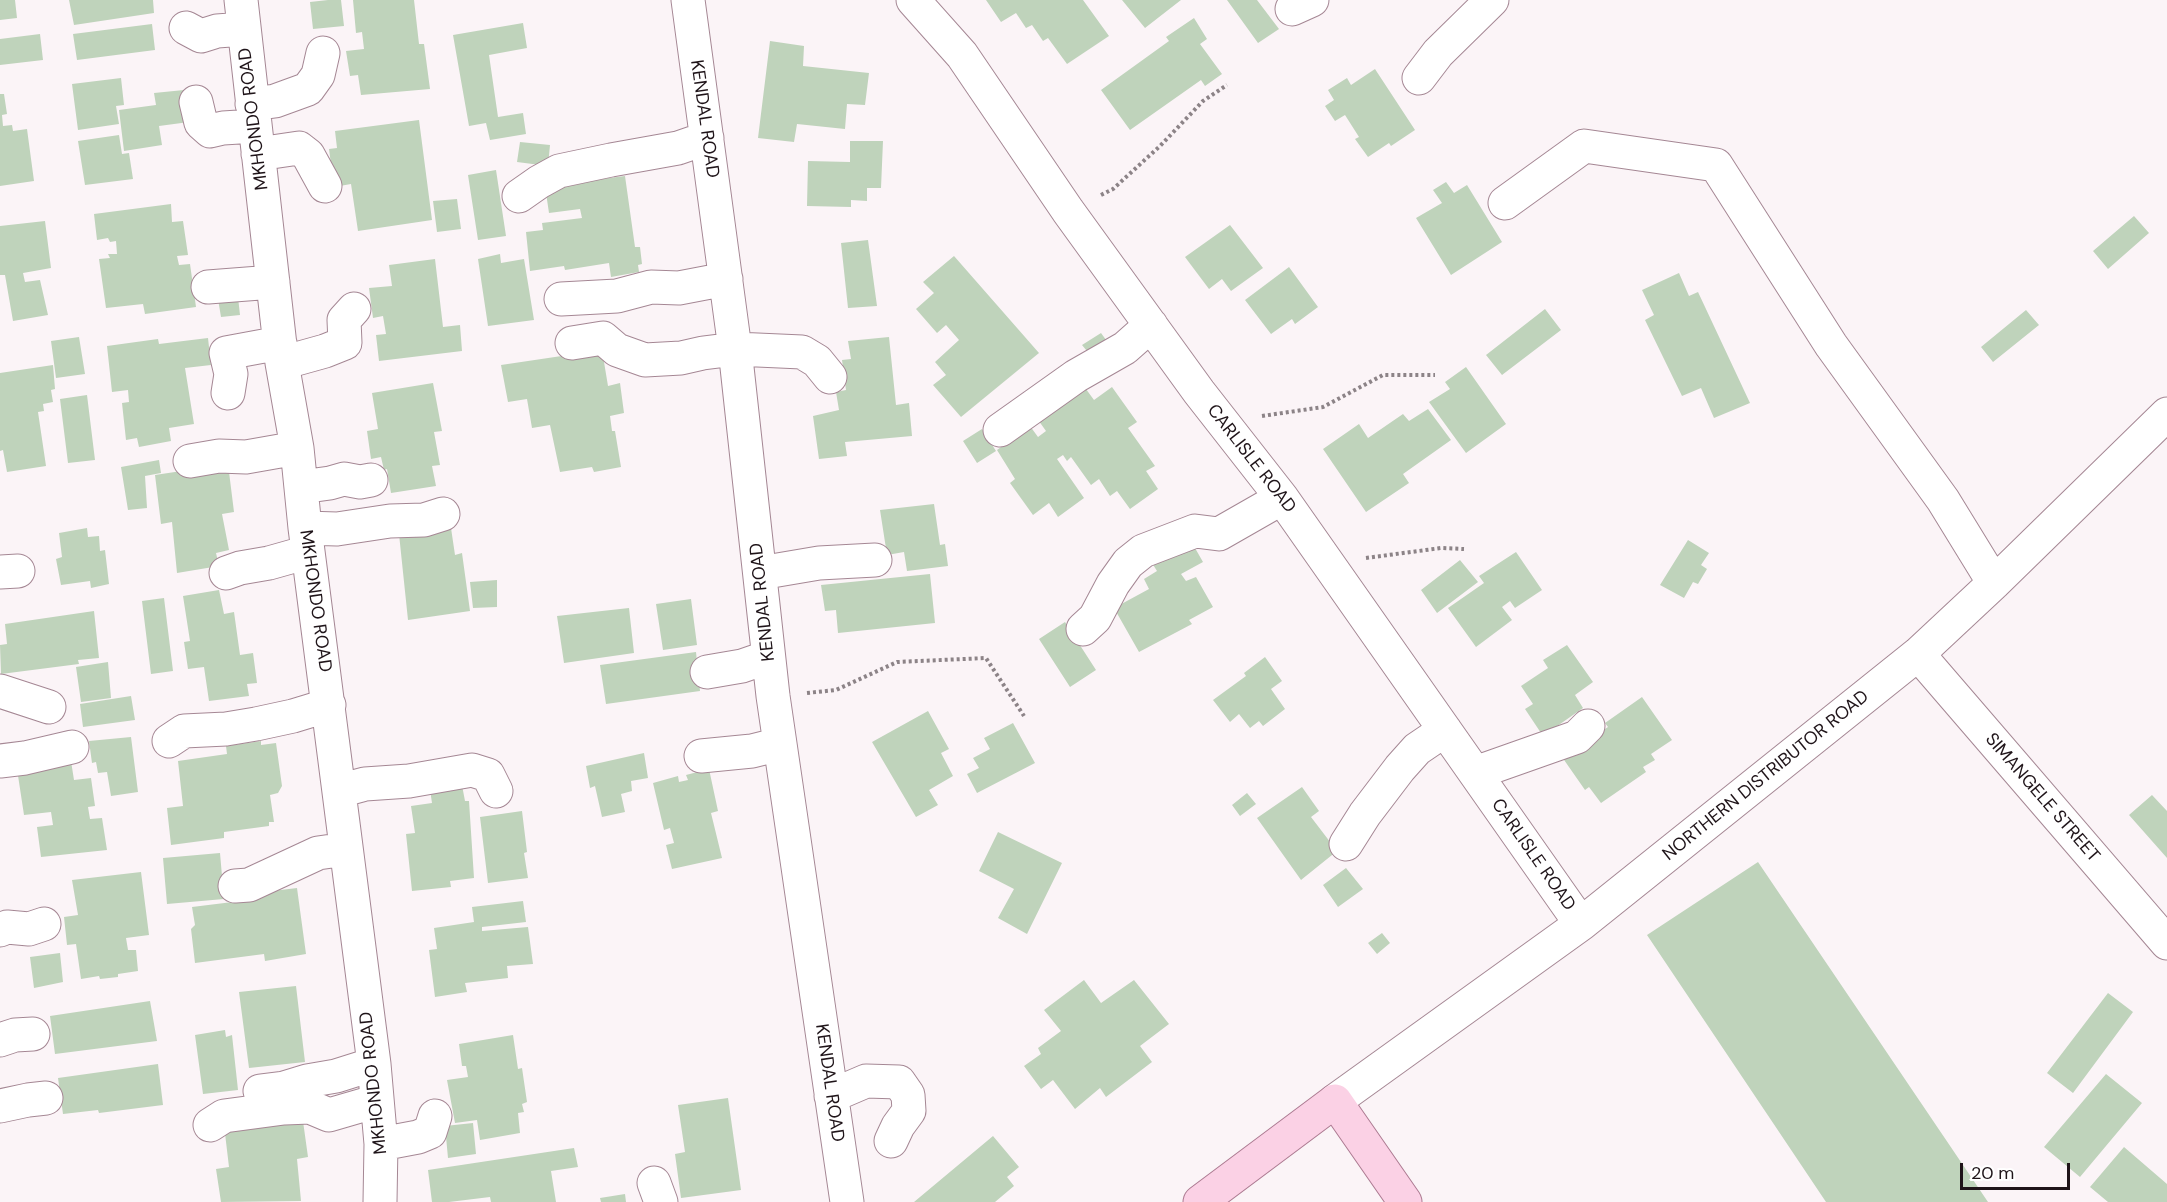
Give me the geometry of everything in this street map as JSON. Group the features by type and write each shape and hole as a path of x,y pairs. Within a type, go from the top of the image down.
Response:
{"main road":[{"path":"1200,1202 1335,1101 1405,1202"}],"street":[{"name":"KENDAL ROAD","path":"688,0 735,349 773,696 845,1201"},
{"name":"CARLISLE ROAD","path":"913,0 962,56 1068,211 1199,392 1282,498 1581,924"},
{"path":"1419,78 1438,54 1492,0"},
{"path":"186,28 201,36 218,31 242,15"},
{"name":"MKHONDO ROAD","path":"242,15 281,353 297,448 374,1064 381,1144 382,1200 380,1202"},
{"path":"255,128 275,101 308,88 318,75 323,53"},
{"path":"196,102 201,123 210,131 223,128 255,128 309,155 325,186"},
{"path":"519,196 559,171 678,148 707,138"},
{"path":"1505,203 1584,146 1716,165 1831,345 1943,500 1994,583"},
{"path":"561,299 617,296 651,287 679,288 726,279"},
{"path":"208,287 273,282"},
{"path":"228,393 231,374 226,353 325,351 345,343 344,320 354,309"},
{"path":"1000,430 1076,376 1125,348 1151,325"},
{"path":"572,343 603,338 617,350 645,360 681,358 735,349 802,352 817,361 831,377"},
{"name":"NORTHERN DISTRIBUTOR ROAD","path":"1335,1101 1581,924 1918,654 2167,414"},
{"path":"190,461 219,456 266,455 297,448"},
{"path":"301,487 344,479 360,482 371,480"},
{"path":"1083,628 1095,618 1113,584 1128,563 1143,551 1195,531 1219,534 1282,498"},
{"path":"226,573 269,563 307,540 337,530 390,521 424,520 443,514"},
{"path":"760,573 819,563 875,560"},
{"name":"SIMANGELE STREET","path":"1918,654 2167,943"},
{"path":"707,672 742,666 768,657"},
{"path":"0,691 49,707"},
{"path":"169,741 184,731 226,729 256,724 329,705"},
{"path":"1475,772 1577,736 1588,726"},
{"path":"1346,844 1365,814 1400,768 1417,749 1444,730"},
{"path":"701,756 752,751 780,744"},
{"path":"0,761 25,758 72,747"},
{"path":"339,791 365,784 408,781 472,770 488,775 496,791"},
{"path":"235,886 249,885 318,853 346,849"},
{"path":"0,930 7,927 29,929 44,924"},
{"path":"0,1040 15,1035 33,1034"},
{"path":"260,1091 336,1076 374,1064"},
{"path":"831,1096 866,1082 899,1082 908,1095 909,1111 891,1141"},
{"path":"0,1106 46,1098"},
{"path":"210,1125 224,1116 284,1108 310,1107 329,1115 377,1101"},
{"path":"381,1144 418,1137 430,1132 435,1116"}],"path":[{"path":"1068,211 1113,189 1160,146 1203,101 1227,85"},
{"path":"1253,412 1264,417 1323,407 1383,375 1435,375"},
{"path":"1330,567 1382,555 1440,548 1464,549"},
{"path":"773,696 836,690 897,662 986,658 1024,716"}],"building":[{"path":"0,0 15,0 17,18 0,20"},
{"path":"69,0 153,0 154,13 74,25"},
{"path":"341,0 344,26 313,29 310,2"},
{"path":"353,0 414,0 419,44 424,44 430,89 361,95 358,75 350,76 346,51 364,49 362,32 356,33"},
{"path":"986,0 1083,0 1109,36 1067,64 1048,38 1043,41 1032,25 1026,28 1016,13 1001,22"},
{"path":"1122,0 1181,0 1145,28"},
{"path":"1227,0 1257,0 1279,29 1258,43"},
{"path":"1194,18 1207,39 1200,44 1222,74 1205,86 1201,80 1130,130 1101,90 1169,41 1166,37"},
{"path":"523,23 527,48 489,55 498,117 523,113 526,134 490,140 486,123 469,126 453,35"},
{"path":"152,24 155,50 77,60 73,34"},
{"path":"40,34 43,60 0,65 0,39"},
{"path":"770,41 804,46 803,66 869,73 865,105 847,104 845,129 797,124 794,142 758,138"},
{"path":"1375,69 1415,130 1391,146 1389,143 1368,157 1355,139 1359,137 1345,115 1335,121 1325,106 1334,100 1328,90 1347,78 1351,85"},
{"path":"121,78 124,105 116,106 119,124 78,130 72,84"},
{"path":"184,90 189,122 159,126 162,145 124,151 119,110 156,105 154,93"},
{"path":"0,94 4,94 7,114 2,115 3,126 12,125 13,131 27,129 34,181 0,186"},
{"path":"419,120 432,220 358,231 351,184 334,187 329,149 337,148 335,131"},
{"path":"119,135 122,154 129,153 133,179 85,185 78,141"},
{"path":"850,141 883,141 881,188 867,188 867,201 851,200 851,207 807,206 808,161 850,162"},
{"path":"520,142 550,145 548,166 517,162"},
{"path":"496,170 506,236 478,240 468,175"},
{"path":"625,176 635,247 640,247 642,264 638,265 639,272 611,277 609,263 565,270 564,266 530,271 526,232 543,230 542,223 582,218 580,209 549,213 545,186"},
{"path":"1446,182 1454,193 1467,185 1502,242 1451,275 1416,218 1442,203 1433,190"},
{"path":"457,199 461,229 437,232 433,201"},
{"path":"171,204 172,222 183,221 188,255 177,256 179,265 190,264 196,307 145,314 143,304 106,308 99,259 110,258 108,254 117,254 116,241 110,242 108,238 97,240 94,214"},
{"path":"2134,216 2149,233 2108,269 2093,251"},
{"path":"45,221 51,268 23,273 25,282 40,280 48,315 13,321 5,275 0,275 0,226"},
{"path":"1230,225 1263,268 1231,291 1222,279 1209,289 1185,257"},
{"path":"868,240 877,306 848,308 841,243"},
{"path":"500,254 501,263 524,259 534,320 488,326 478,259"},
{"path":"954,256 1039,353 961,417 933,385 946,375 935,362 959,340 946,325 937,333 916,309 934,293 923,282"},
{"path":"435,259 443,327 460,325 462,351 379,361 376,335 386,334 383,316 373,318 369,288 392,286 389,265"},
{"path":"1289,267 1318,307 1295,324 1292,319 1271,334 1245,300"},
{"path":"1679,273 1689,296 1698,292 1750,403 1714,418 1701,388 1682,396 1645,320 1654,315 1642,290"},
{"path":"238,297 240,315 221,317 218,299"},
{"path":"1545,309 1561,330 1502,375 1486,355"},
{"path":"2026,310 2039,325 1993,362 1981,347"},
{"path":"1101,333 1109,344 1091,356 1082,345"},
{"path":"79,337 85,374 56,378 51,341"},
{"path":"889,337 896,405 909,403 912,436 845,442 847,456 819,459 813,416 839,410 836,392 846,390 842,360 851,359 848,341"},
{"path":"208,338 211,365 185,368 194,424 169,428 171,441 139,447 137,438 126,440 122,403 129,402 128,390 112,392 107,346 158,339 159,344"},
{"path":"602,350 608,386 620,383 624,413 610,416 621,467 594,472 592,467 560,472 550,425 532,428 527,399 508,402 501,365"},
{"path":"53,365 55,389 51,390 53,402 43,404 44,411 38,412 46,466 7,472 3,450 0,451 0,373"},
{"path":"1466,367 1506,424 1466,453 1429,402 1450,389 1445,382"},
{"path":"433,383 442,431 434,432 440,465 432,466 436,486 391,493 387,469 384,470 381,457 371,459 367,431 378,429 372,393"},
{"path":"1083,385 1094,400 1112,387 1137,422 1128,428 1155,466 1146,471 1158,489 1130,509 1117,491 1110,496 1099,479 1091,485 1071,457 1067,461 1063,455 1057,459 1084,498 1058,517 1049,503 1033,515 1010,483 1015,479 997,450 1030,426 1038,437 1046,431 1036,417"},
{"path":"87,395 95,460 68,463 60,399"},
{"path":"1428,409 1451,440 1403,474 1409,483 1366,512 1323,449 1359,424 1368,438 1403,414 1409,421"},
{"path":"982,429 996,451 977,463 963,441"},
{"path":"159,460 161,473 145,476 147,508 128,510 121,467"},
{"path":"228,464 234,512 222,514 229,550 216,553 219,566 177,573 172,522 161,524 155,475"},
{"path":"934,504 940,545 945,544 948,566 907,571 904,552 887,555 880,510"},
{"path":"87,528 88,537 99,536 100,551 105,550 109,584 91,588 90,581 61,585 56,559 62,557 59,533"},
{"path":"451,528 455,555 462,553 470,611 408,620 399,534"},
{"path":"1688,540 1709,553 1701,565 1707,569 1698,584 1693,582 1684,598 1660,585"},
{"path":"1191,541 1203,562 1181,574 1186,581 1196,577 1213,607 1189,620 1192,624 1139,652 1114,608 1149,589 1144,579 1157,571 1152,563"},
{"path":"1516,552 1542,590 1515,608 1510,601 1502,607 1512,620 1476,647 1448,608 1484,583 1479,576"},
{"path":"1460,560 1478,582 1437,613 1421,590"},
{"path":"930,574 935,623 838,633 836,610 825,611 821,585"},
{"path":"497,580 497,607 473,608 470,582"},
{"path":"219,590 224,614 234,612 240,655 253,653 257,683 247,684 249,696 209,701 204,667 188,669 184,642 190,641 183,596"},
{"path":"164,598 173,671 151,674 142,601"},
{"path":"691,599 697,645 663,650 656,604"},
{"path":"629,608 634,653 564,663 557,616"},
{"path":"94,611 99,658 78,660 79,664 1,674 0,645 7,644 5,624"},
{"path":"1065,622 1096,670 1070,687 1039,639"},
{"path":"1567,645 1593,682 1575,695 1583,708 1543,736 1525,709 1533,704 1521,686 1548,668 1543,660"},
{"path":"696,652 700,691 606,704 600,665"},
{"path":"1265,657 1282,681 1271,689 1285,709 1263,726 1259,721 1250,728 1239,714 1230,722 1213,700 1246,676 1244,673"},
{"path":"108,662 111,698 81,702 76,667"},
{"path":"131,696 135,720 83,727 80,704"},
{"path":"1642,697 1672,740 1651,754 1655,760 1643,767 1646,772 1601,803 1589,787 1585,790 1562,757 1608,727 1605,723"},
{"path":"928,711 949,749 941,753 953,776 929,790 938,805 916,817 872,742"},
{"path":"1013,723 1035,763 977,793 967,774 979,768 973,758 990,749 984,738"},
{"path":"131,737 138,792 111,796 107,772 98,773 96,762 92,763 89,741"},
{"path":"261,741 261,745 276,743 282,786 278,793 270,795 274,822 269,822 269,826 224,832 224,838 171,845 167,808 183,806 178,761 227,754 226,746"},
{"path":"644,753 648,778 631,781 632,791 621,794 625,812 602,817 595,786 590,788 586,766"},
{"path":"71,761 74,780 91,778 95,806 88,807 90,819 102,818 107,850 41,857 37,827 53,825 51,812 24,815 17,769"},
{"path":"709,769 718,811 711,813 722,858 672,869 666,845 674,843 670,828 664,830 653,783 678,776 679,782 688,780 686,775"},
{"path":"461,780 465,801 469,801 474,878 450,881 451,887 412,891 406,834 415,833 411,806 432,803 429,783"},
{"path":"1302,787 1319,811 1311,817 1337,851 1301,880 1257,818"},
{"path":"1247,793 1256,804 1240,816 1232,805"},
{"path":"2152,795 2167,811 2167,858 2129,815"},
{"path":"522,811 528,878 488,883 480,817"},
{"path":"998,832 1062,863 1027,934 998,918 1014,889 979,871"},
{"path":"220,853 224,899 167,904 163,858"},
{"path":"1758,862 1988,1202 1826,1202 1647,935"},
{"path":"1346,868 1363,889 1338,907 1323,885"},
{"path":"141,872 149,935 126,938 128,950 136,950 138,971 118,974 118,977 100,979 99,976 81,979 76,944 67,945 64,917 78,915 72,880"},
{"path":"297,888 306,954 265,961 264,954 195,963 191,929 195,925 192,907 257,899 256,893"},
{"path":"523,901 526,922 482,927 482,931 528,927 533,964 507,966 508,978 465,983 467,992 435,997 429,950 437,949 434,928 474,922 472,907"},
{"path":"1382,933 1390,943 1377,954 1368,943"},
{"path":"60,953 63,982 34,988 30,957"},
{"path":"1084,980 1101,1003 1134,980 1169,1024 1140,1046 1152,1062 1106,1097 1100,1088 1075,1109 1053,1080 1041,1089 1024,1066 1041,1054 1038,1048 1061,1031 1044,1010"},
{"path":"296,986 305,1062 249,1068 239,992"},
{"path":"2108,993 2133,1012 2073,1093 2047,1073"},
{"path":"150,1001 157,1041 55,1054 50,1016"},
{"path":"225,1030 226,1037 232,1035 238,1090 203,1094 195,1035"},
{"path":"513,1035 518,1069 522,1068 527,1102 522,1104 524,1112 518,1113 520,1133 480,1140 477,1120 455,1123 447,1080 468,1077 466,1066 462,1066 459,1044"},
{"path":"158,1064 163,1105 99,1113 98,1110 63,1114 58,1078"},
{"path":"2106,1074 2142,1103 2080,1177 2044,1147"},
{"path":"728,1098 741,1190 681,1198 675,1154 685,1152 678,1105"},
{"path":"302,1114 308,1157 297,1159 301,1201 221,1202 216,1169 229,1167 224,1125"},
{"path":"473,1123 476,1154 448,1158 445,1126"},
{"path":"993,1136 1019,1167 1007,1177 1014,1186 995,1202 914,1202"},
{"path":"2124,1147 2167,1184 2167,1202 2108,1202 2090,1187"},
{"path":"574,1148 578,1167 551,1171 556,1202 491,1202 490,1197 432,1202 428,1170"},
{"path":"625,1194 626,1202 601,1202 600,1198"}]}
